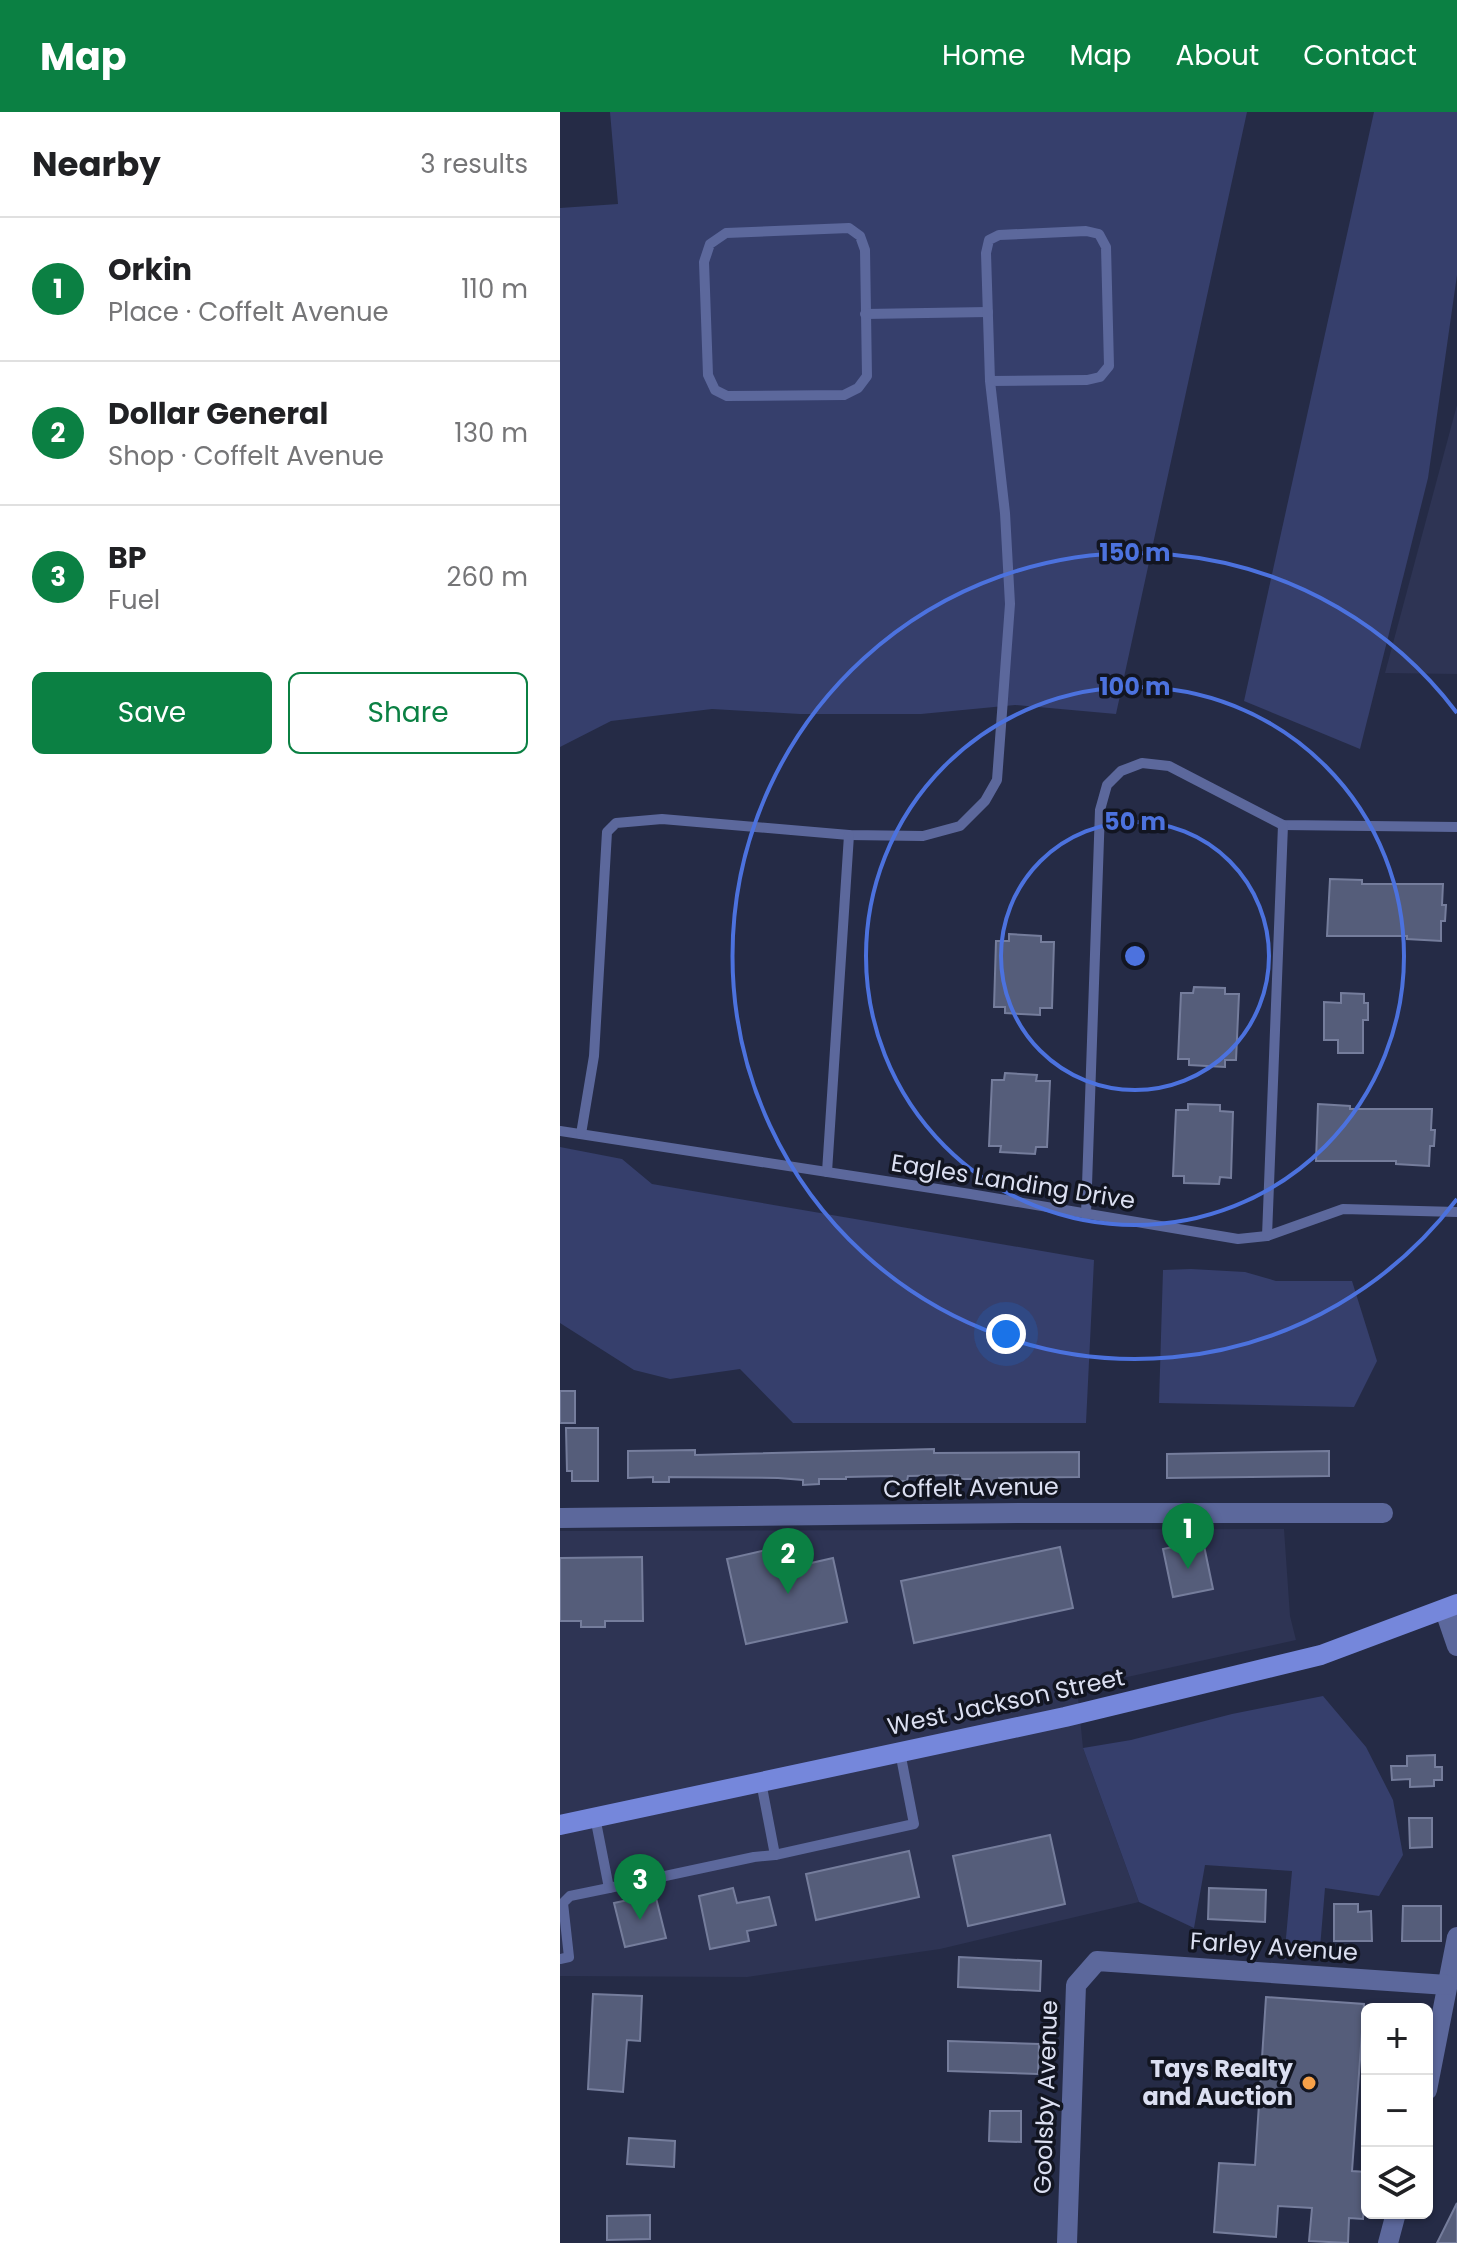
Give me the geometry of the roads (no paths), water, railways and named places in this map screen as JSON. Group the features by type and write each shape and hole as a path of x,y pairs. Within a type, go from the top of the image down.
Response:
{"street":[{"name":"Coffelt Avenue","path":"560,1518 1383,1513"},
{"path":"1451,1608 1457,1646"},
{"name":"West Jackson Street","path":"560,1825 1065,1717 1321,1655 1451,1608"},
{"path":"1430,2075 1457,1937"},
{"name":"Farley Avenue","path":"1097,1961 1447,1985"},
{"name":"Goolsby Avenue","path":"1067,2243 1076,1985 1097,1961"},
{"path":"1388,2243 1394,2219"}],"lane":[{"path":"849,228 860,236 865,250 865,314 867,376 858,388 844,395 727,396 715,390 708,375 704,262 710,244 726,233 849,228"},
{"path":"581,1134 594,1056 607,832 616,823 662,819 849,835 923,836 960,826 985,801 997,780 1010,604 1005,513 990,381 986,253 989,240 999,235 1086,231 1099,234 1106,247 1109,366 1100,377 1087,380 990,381"},
{"path":"865,314 988,312"},
{"path":"1086,1214 1100,810 1107,785 1121,771 1142,763 1169,766 1283,825 1457,827"},
{"path":"1267,1236 1283,825"},
{"path":"827,1172 849,835"},
{"name":"Eagles Landing Drive","path":"560,1131 1238,1239 1267,1236 1343,1209 1457,1212"},
{"path":"560,1959 569,1957 563,1903 570,1896 914,1824 900,1752"},
{"path":"761,1782 775,1855"},
{"path":"595,1817 609,1888"}],"place":[{"name":"Orkin","path":"1188,1569"},
{"name":"Dollar General","path":"788,1594"},
{"name":"BP","path":"640,1920"},
{"name":"Tays Realty and Auction","path":"1309,2083"}]}
